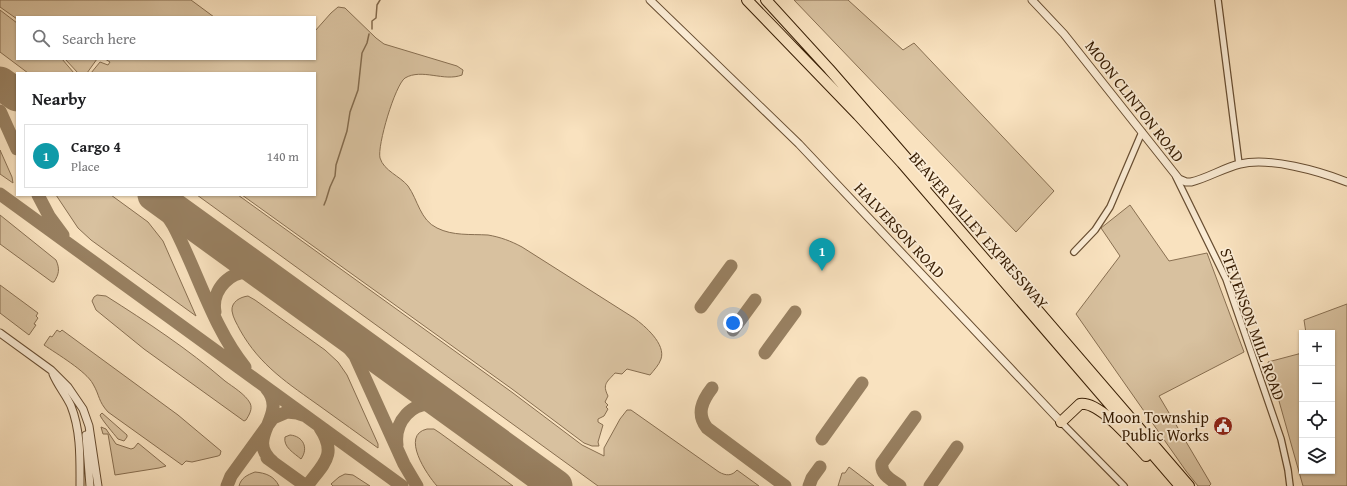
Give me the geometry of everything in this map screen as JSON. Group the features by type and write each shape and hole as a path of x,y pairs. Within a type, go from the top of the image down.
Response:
{"highway":[{"name":"BEAVER VALLEY EXPRESSWAY","path":"746,0 853,109 902,163 1180,486"},
{"name":"BEAVER VALLEY EXPRESSWAY","path":"766,0 888,135 1189,486"},
{"path":"1061,422 1080,404 1089,404 1095,407 1126,434 1174,486"}],"street":[{"name":"HALVERSON ROAD","path":"650,0 799,144 1061,422 1124,486"},
{"name":"MOON CLINTON ROAD","path":"1032,0 1064,34 1176,177 1182,181 1191,182 1239,164 1258,162 1278,164 1311,171 1347,182"},
{"path":"1218,0 1239,164"},
{"path":"1074,252 1095,230 1110,207 1142,132"},
{"name":"STEVENSON MILL ROAD","path":"1176,177 1226,279 1281,439 1290,486"},
{"path":"0,333 51,370 68,387 83,409 89,426 98,486"},
{"path":"51,370 55,380 71,405 76,419 78,430 80,486"},
{"path":"76,400 86,432 90,486"}],"shaded area":[{"path":"0,0 191,0 213,16 16,16 16,18 0,7"},
{"path":"794,0 848,0 903,50 914,43 1054,191 1016,232"},
{"path":"338,7 345,8 384,44 457,66 463,70 462,75 455,77 419,74 405,78 396,92 381,141 380,158 382,163 408,186 427,220 443,231 462,234 488,235 522,247 634,318 654,336 658,342 662,353 661,359 650,375 627,369 622,374 615,373 606,383 605,389 608,396 605,402 608,405 606,407 608,409 604,416 598,419 598,422 603,425 598,442 599,446 592,446 584,443 512,389 243,196 316,196 316,72 92,72 100,62 108,65 110,62 107,60 316,60 316,30"},
{"path":"0,10 16,22 16,60 63,60 73,72 27,72 0,52"},
{"path":"66,60 96,60 88,72 77,72"},
{"path":"0,150 12,177 13,183 0,174"},
{"path":"57,196 112,196 148,222 163,241 196,316 91,240 78,228"},
{"path":"198,196 239,196 513,393 582,445 604,456 604,448 620,419 627,410 631,410 719,472 729,475 737,470 759,486 598,486"},
{"path":"1130,205 1169,261 1207,253 1244,352 1159,396 1211,484 1209,486 1198,486 1186,471 1076,314 1120,256 1101,228"},
{"path":"0,215 56,260 58,271 54,282 0,244"},
{"path":"0,285 38,313 36,316 38,318 34,324 36,325 29,335 0,313"},
{"path":"97,295 106,296 152,326 197,358 242,394 251,405 250,412 246,420 244,421 144,349 96,310 92,301"},
{"path":"248,296 325,350 338,362 347,375 378,444 378,448 287,382 257,354 240,330 234,319 232,311 233,305 237,300"},
{"path":"1347,304 1347,486 1303,486 1300,474 1335,474 1335,330 1306,330 1304,320"},
{"path":"57,330 60,332 62,330 178,415 221,451 220,455 192,462 186,461 182,465 108,412 102,405 93,384 89,379 71,363 44,345 50,336 52,337"},
{"path":"1299,354 1299,472 1268,362"},
{"path":"102,413 127,435 124,441 118,439 108,427 100,415"},
{"path":"101,427 106,429 116,444 131,449 138,443 166,466 115,475 108,434 103,434"},
{"path":"427,429 434,429 513,486 437,486 422,465 416,447 416,439 419,433"},
{"path":"290,435 295,436 303,443 304,451 301,459 287,447 285,437"},
{"path":"849,467 874,486 838,486 842,473 845,473"},
{"path":"255,472 263,473 269,476 275,480 279,486 239,486 245,477"},
{"path":"345,474 353,475 370,486 333,486 331,484"}],"waterway":[{"path":"372,29 372,21 376,18 377,5 380,0"},
{"path":"324,205 335,176 336,165 347,131 350,112 358,90 362,53 367,43 369,34"}],"taxiway":[{"path":"0,91 16,101"},
{"path":"0,111 16,147"},
{"path":"0,194 402,486"},
{"path":"39,196 49,216 63,235"},
{"path":"150,196 166,214 173,225 182,242 214,317 234,352 245,367"},
{"path":"701,307 731,266"},
{"path":"215,312 216,296 224,282 230,277 246,272 254,273 281,287"},
{"path":"299,300 334,330 355,356 404,464 417,486"},
{"path":"733,330 755,300"},
{"path":"765,353 795,312"},
{"path":"822,439 862,383"},
{"path":"266,388 272,398 273,408 264,435 263,444 265,453 273,462"},
{"path":"712,388 705,398 701,413 707,428 785,486"},
{"path":"397,445 398,428 406,414 419,406 427,404 444,407 464,420"},
{"path":"227,486 231,476 273,418 287,412 303,415"},
{"path":"900,486 885,474 882,463 915,417"},
{"path":"307,486 323,465 328,452 328,445 320,428"},
{"path":"930,486 957,447"},
{"path":"267,458 306,486"},
{"path":"809,486 812,478 820,467"}],"runway":[{"path":"0,83 16,94"},
{"path":"155,196 556,486"}],"place":[{"name":"Cargo 4","path":"822,271"},
{"name":"Moon Township Public Works","path":"1223,426"}]}
